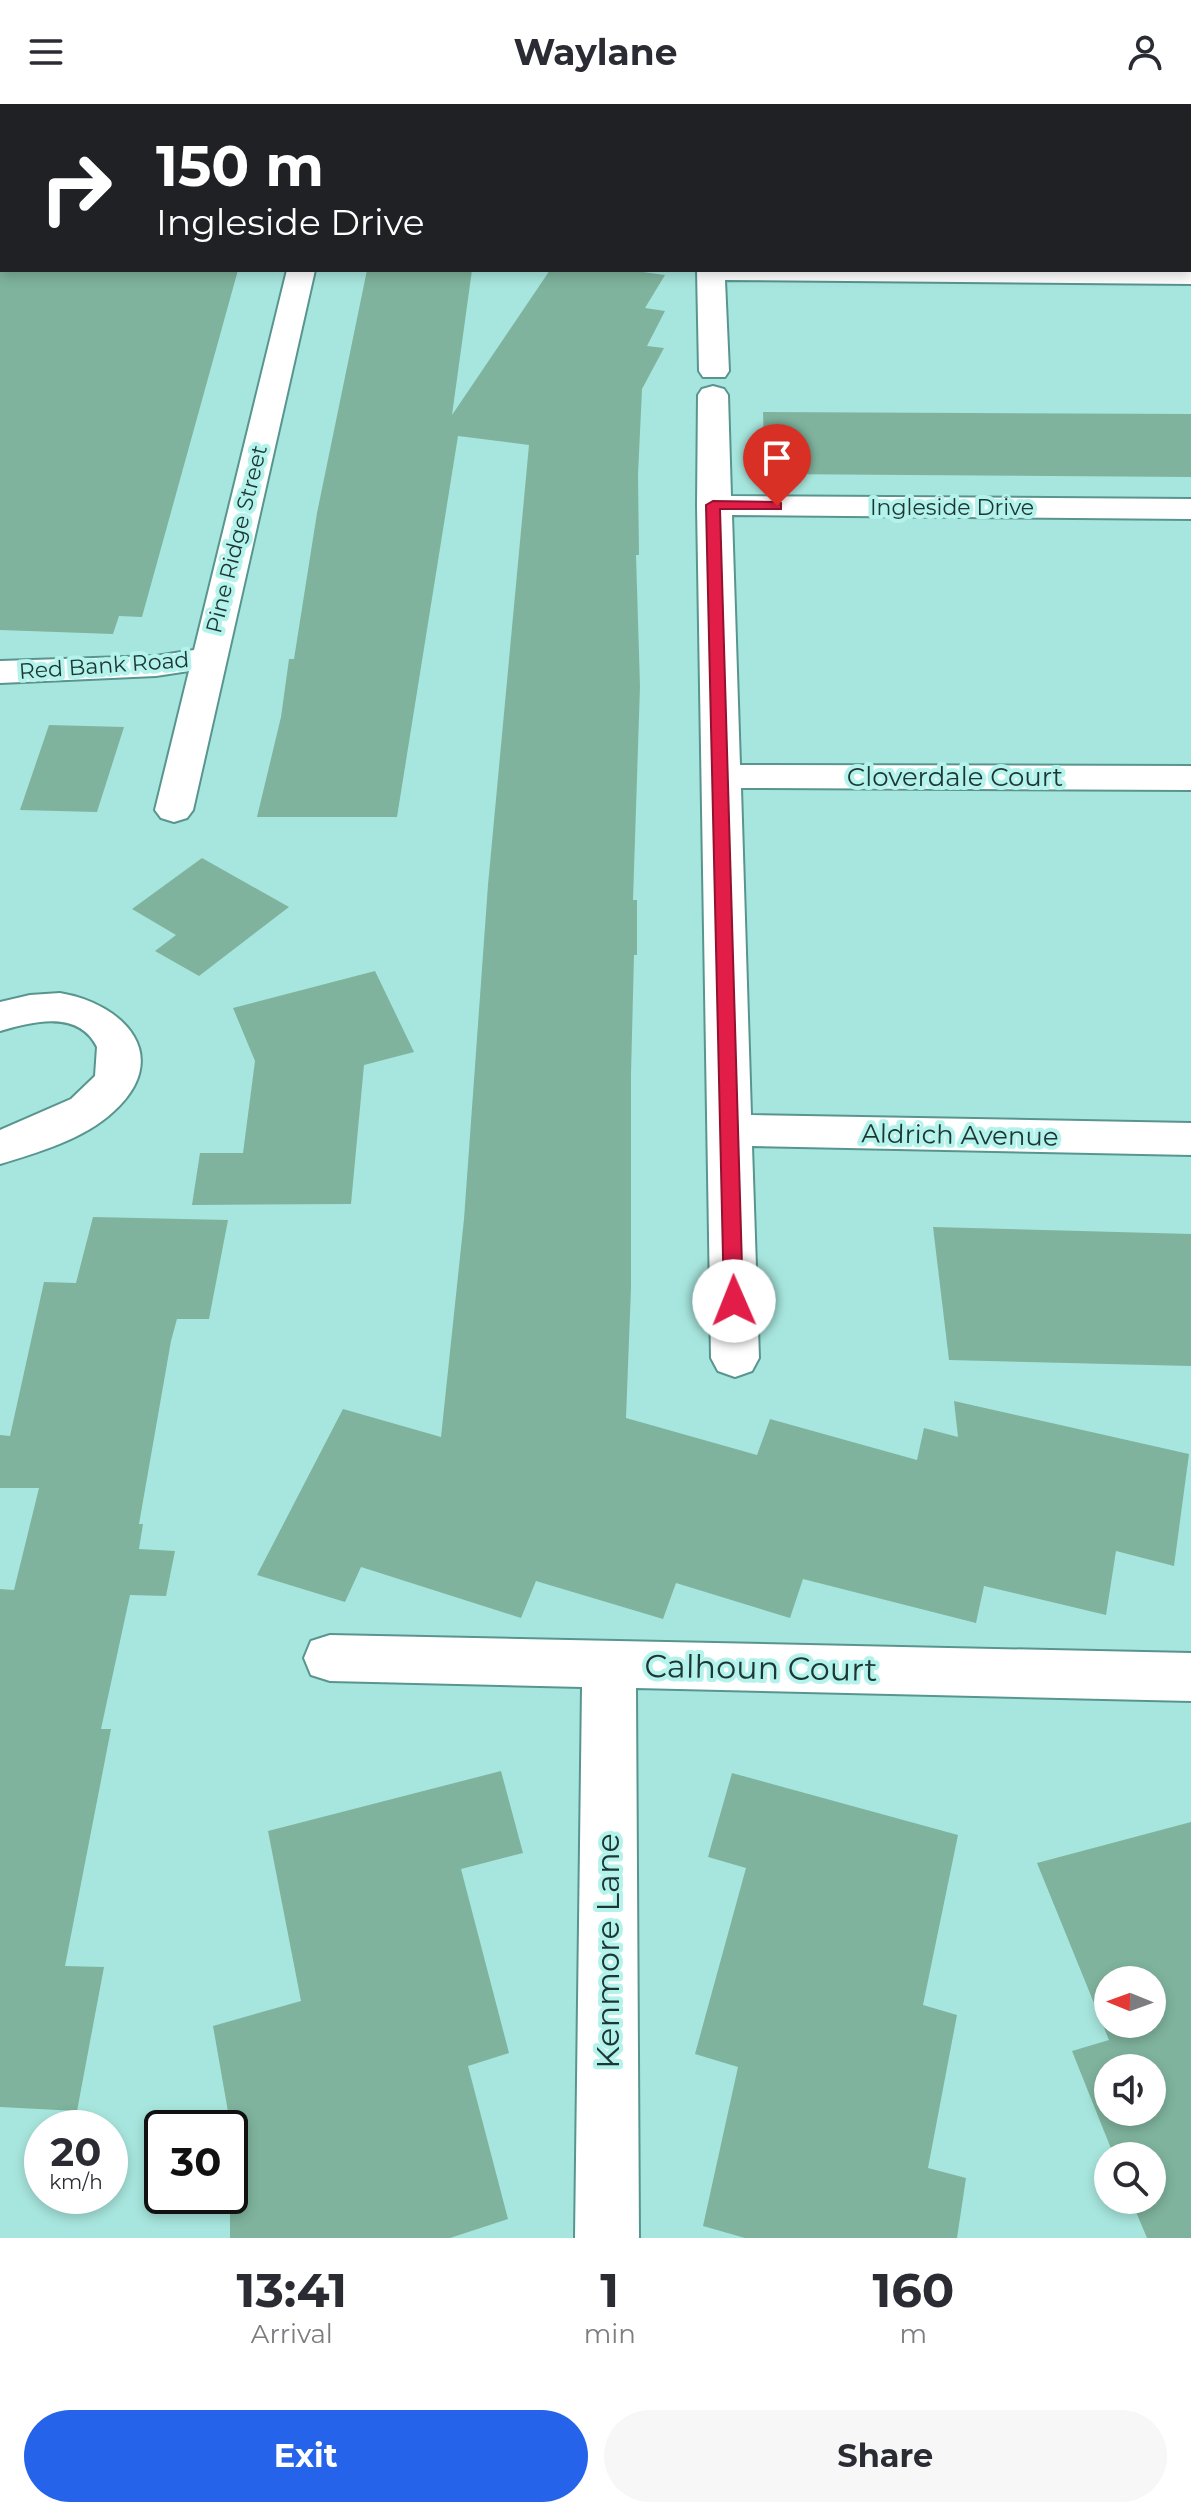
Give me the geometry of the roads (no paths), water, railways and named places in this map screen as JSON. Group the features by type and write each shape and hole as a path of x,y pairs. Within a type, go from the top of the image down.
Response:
{"street":[{"name":"Pine Ridge Street","path":"174,810 207,658 301,272"},
{"path":"711,272 713,505 735,1358"},
{"path":"871,272 1191,276"},
{"name":"Ingleside Drive","path":"713,505 1191,509"},
{"name":"Red Bank Road","path":"0,672 156,666 207,658"},
{"name":"Cloverdale Court","path":"720,776 1191,778"},
{"path":"0,1017 30,1008 62,1007 87,1013 111,1030 120,1049 121,1063 107,1091 78,1114 0,1148"},
{"name":"Aldrich Avenue","path":"729,1130 1191,1139"},
{"name":"Calhoun Court","path":"330,1658 1191,1677"},
{"name":"Kenmore Lane","path":"607,2238 609,1664"}]}
